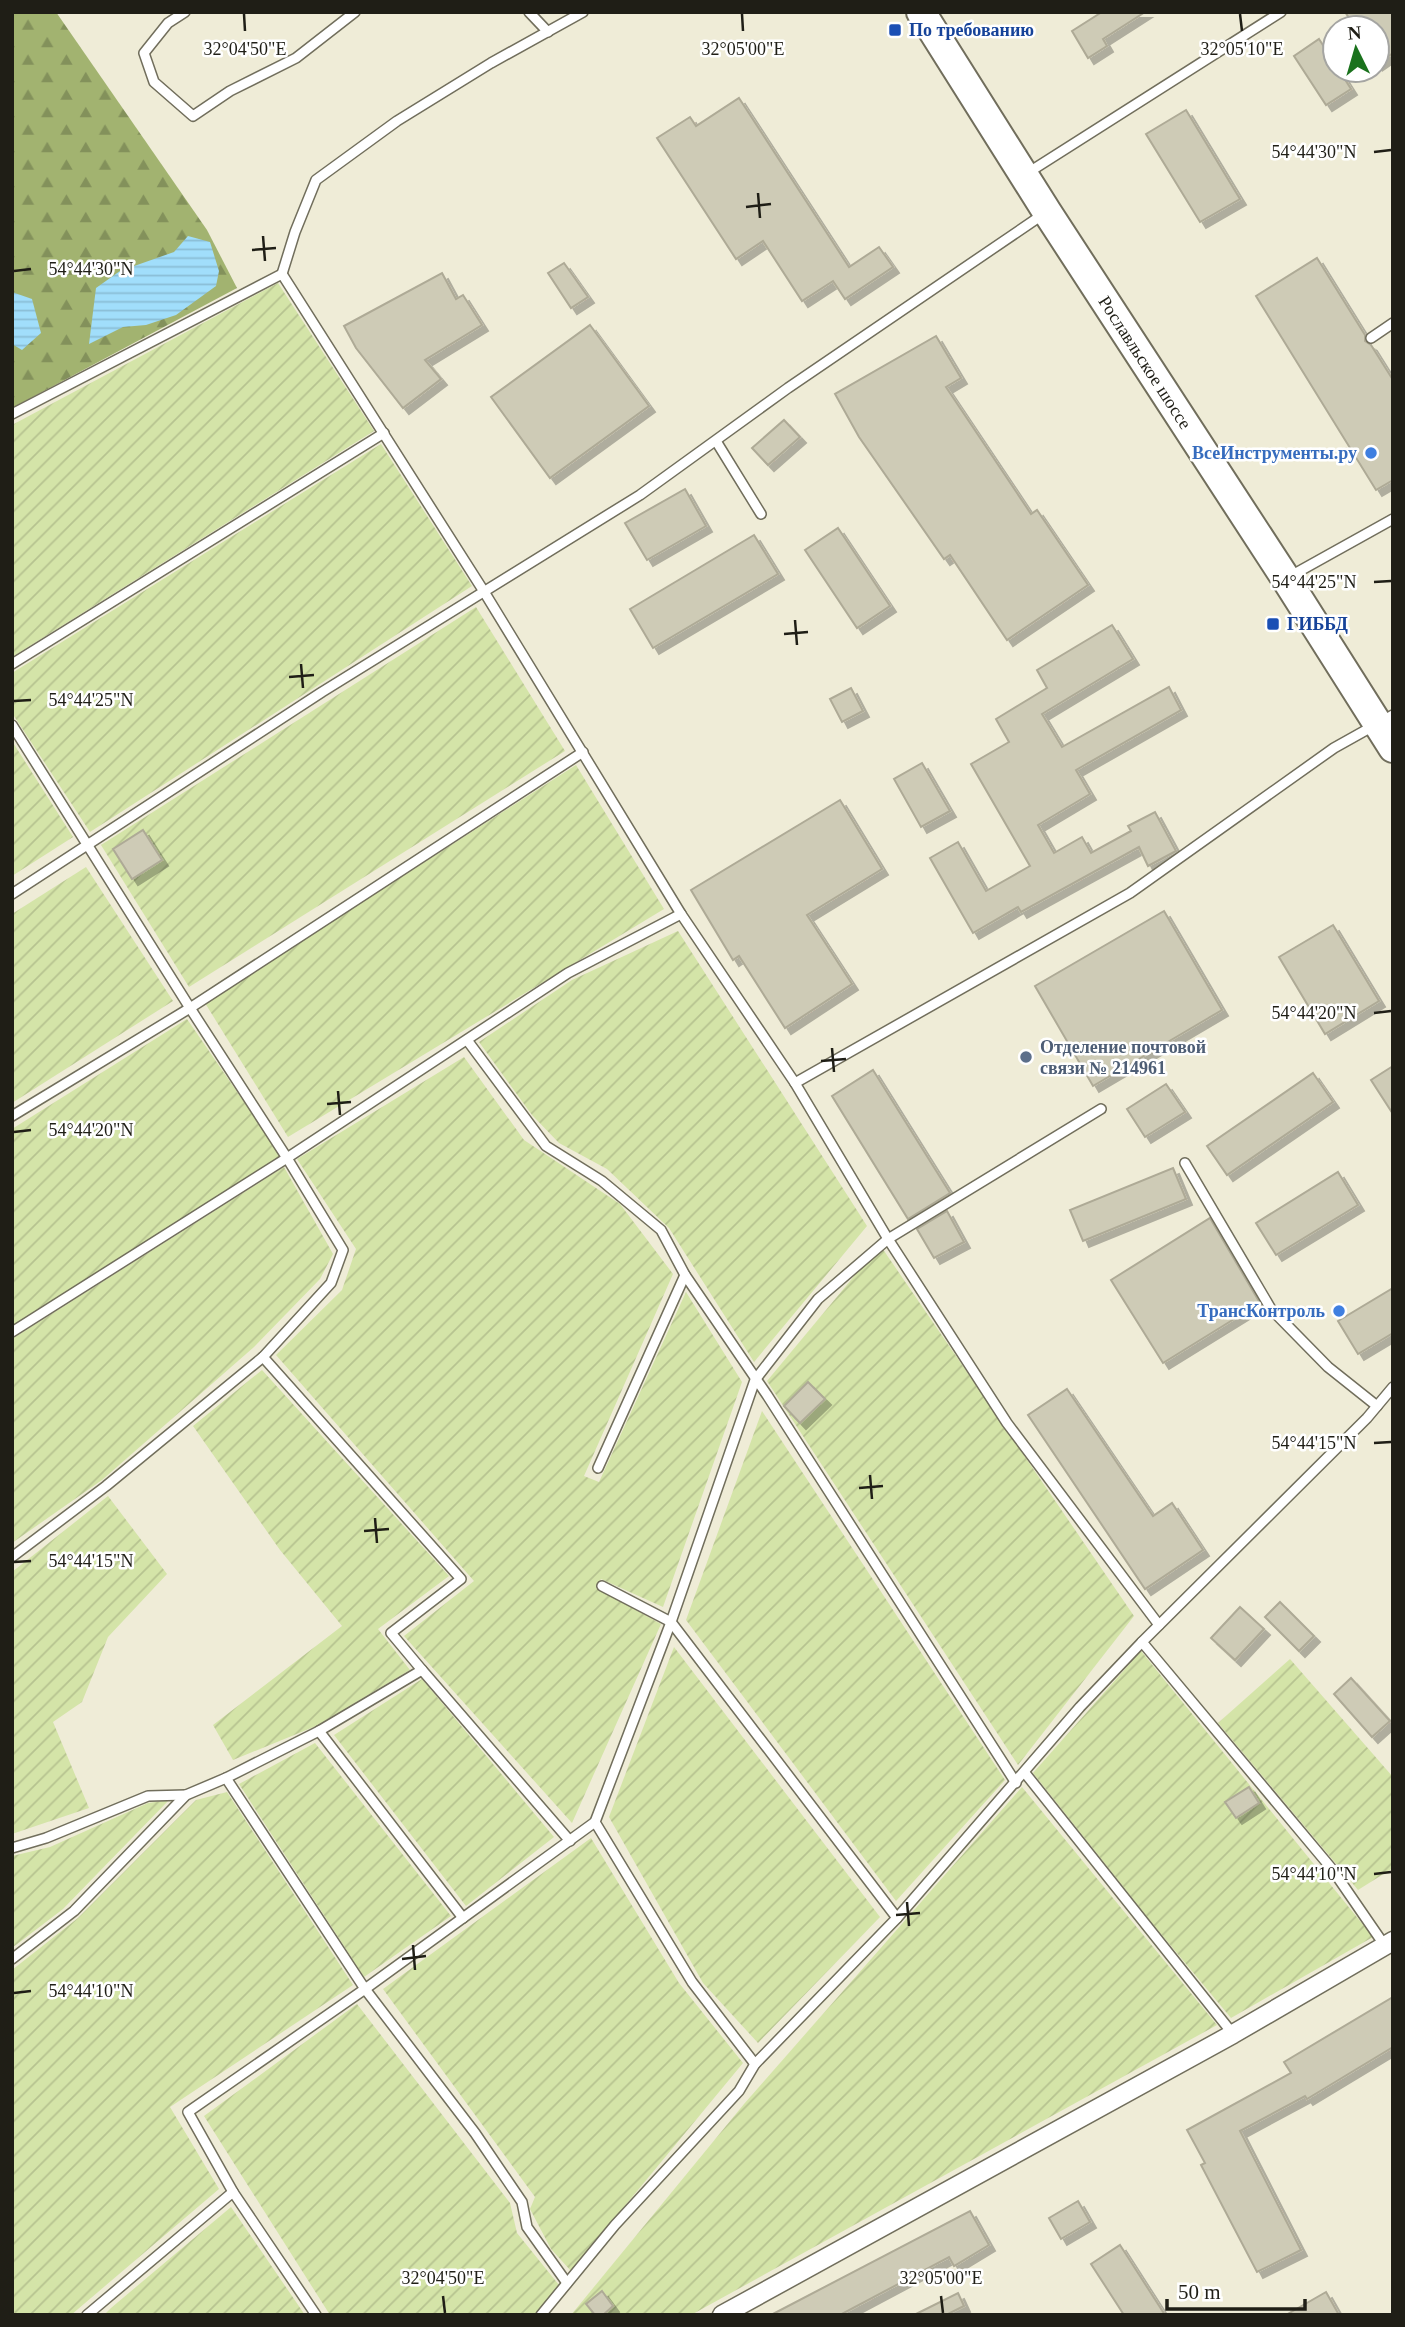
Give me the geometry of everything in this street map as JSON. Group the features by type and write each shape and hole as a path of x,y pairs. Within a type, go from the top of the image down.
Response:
{"main road":[{"name":"Рославльское шоссе","path":"921,12 1047,212 1286,579 1385,719 1393,748"}],"street":[{"path":"722,2315 1233,2034 1389,1944"}],"lane":[{"path":"185,12 168,23 144,53 154,82 194,116 230,91 296,58 355,12"},
{"path":"529,12 548,32"},
{"path":"12,414 282,274 316,180 397,121 491,63 583,12"},
{"path":"1024,175 1281,12"},
{"path":"12,894 483,590 640,495 788,388 1047,212"},
{"path":"282,274 483,590 681,914 795,1083 888,1239 1007,1423 1159,1625"},
{"path":"1371,338 1393,323"},
{"path":"12,664 384,433"},
{"path":"716,441 761,514"},
{"path":"1286,579 1393,519"},
{"path":"795,1083 1130,892 1334,748 1385,719"},
{"path":"12,725 343,1250 331,1283 263,1357 106,1486 12,1557"},
{"path":"12,1116 190,1008 583,752"},
{"path":"12,1332 287,1158 568,973 681,914"},
{"path":"467,1040 546,1146 601,1181 661,1230 685,1275 767,1395 1016,1783"},
{"path":"316,2315 233,2192 188,2112 365,1989 595,1822 671,1622 755,1380 818,1299 888,1239 1101,1109"},
{"path":"1185,1163 1271,1309 1328,1367 1377,1406"},
{"path":"598,1468 685,1275"},
{"path":"263,1357 461,1579 391,1633 570,1841"},
{"path":"541,2315 615,2225 739,2091 755,2064 897,1918 1080,1707 1393,1387"},
{"path":"602,1586 671,1622 897,1918"},
{"path":"1142,1642 1332,1869 1389,1944"},
{"path":"12,1848 46,1838 148,1796 186,1795 226,1778 319,1731 422,1670"},
{"path":"319,1731 463,1918"},
{"path":"1025,1773 1233,2034"},
{"path":"226,1778 365,1989 475,2133 522,2202 527,2227 568,2283"},
{"path":"12,1959 74,1911 186,1795"},
{"path":"595,1822 692,1982 755,2064"},
{"path":"87,2315 233,2192"}],"green space":[{"path":"12,12 56,12 207,230 237,288 12,408"},
{"path":"278,283 374,431 12,657 12,425"},
{"path":"381,444 472,586 90,832 12,713 12,673"},
{"path":"476,607 565,751 189,987 101,845"},
{"path":"12,741 73,837 12,876"},
{"path":"576,765 664,909 288,1137 205,1003"},
{"path":"86,867 173,1001 12,1103 12,914"},
{"path":"678,931 867,1226 754,1362 669,1228 607,1169 559,1143 532,1115 479,1042 572,980"},
{"path":"187,1019 281,1156 12,1328 12,1129"},
{"path":"464,1057 524,1140 620,1204 673,1274 584,1476 599,1482 686,1292 742,1382 663,1607 601,1579 596,1588 661,1624 572,1823 404,1636 474,1581 276,1355 342,1290 356,1249 297,1159"},
{"path":"284,1167 333,1254 320,1279 254,1347 102,1480 12,1543 12,1339"},
{"path":"880,1245 1134,1616 1018,1765 767,1381"},
{"path":"262,1370 449,1576 378,1629 410,1670 316,1726 233,1760 213,1725 342,1626 280,1550 193,1426"},
{"path":"762,1411 1005,1780 896,1901 686,1620"},
{"path":"108,1496 167,1574 108,1637 82,1702 53,1722 89,1808 12,1834 12,1572"},
{"path":"674,1647 880,1917 758,2043 703,1983 609,1817"},
{"path":"1141,1651 1373,1937 1231,2018 1033,1773"},
{"path":"1290,1659 1393,1777 1393,1868 1358,1890 1218,1723"},
{"path":"422,1679 554,1837 466,1906 334,1735"},
{"path":"315,1743 451,1916 364,1977 239,1784"},
{"path":"1022,1787 1217,2025 691,2315 571,2315 744,2104"},
{"path":"227,1792 353,1985 170,2107 219,2189 71,2315 12,2315 12,1970 78,1918 196,1800"},
{"path":"169,1800 63,1909 12,1948 12,1856 50,1847 148,1803"},
{"path":"591,1838 679,1983 743,2063 571,2271 551,2249 530,2209 535,2197 383,1989"},
{"path":"357,2004 510,2203 517,2233 559,2285 534,2315 330,2315 204,2116"},
{"path":"231,2207 305,2315 104,2315 111,2308"}],"water":[{"path":"188,236 210,242 219,271 216,286 176,315 146,325 123,327 89,344 96,288 120,271 174,252"},
{"path":"12,292 32,299 41,333 22,350 12,344"}],"building":[{"path":"1102,12 1145,12 1103,39 1107,46 1088,58 1072,31"},
{"path":"1345,12 1393,12 1393,53 1391,54 1391,14"},
{"path":"1319,39 1321,84 1348,84 1351,89 1326,105 1294,56"},
{"path":"739,98 849,267 879,247 893,267 845,299 833,281 802,301 763,241 736,259 657,138 690,117 696,126"},
{"path":"1186,110 1240,199 1200,222 1146,134"},
{"path":"1317,258 1365,335 1365,341 1371,345 1393,380 1393,480 1376,490 1256,296"},
{"path":"564,263 588,297 571,308 548,273"},
{"path":"442,273 456,299 463,295 482,325 425,360 441,379 403,408 356,348 344,326"},
{"path":"590,325 649,406 550,478 491,397"},
{"path":"936,336 961,378 946,387 1031,514 1037,510 1088,585 1007,640 950,555 944,559 859,437 835,394"},
{"path":"784,420 800,437 768,465 752,448"},
{"path":"685,489 706,526 647,560 625,523"},
{"path":"838,528 890,606 857,628 805,550"},
{"path":"754,535 778,574 653,648 630,609"},
{"path":"1112,625 1133,659 1042,714 1062,747 1169,687 1181,710 1076,770 1090,794 1038,825 1054,853 1082,837 1091,853 1131,831 1128,826 1155,812 1176,851 1148,866 1139,847 1021,912 1018,907 973,933 930,858 958,842 986,891 1030,866 971,764 1009,742 996,719 1047,688 1037,670"},
{"path":"851,688 863,711 842,722 830,699"},
{"path":"922,763 950,811 921,827 894,779"},
{"path":"840,800 882,869 807,915 852,984 785,1028 739,956 733,960 691,890"},
{"path":"143,830 162,860 132,879 113,849"},
{"path":"1164,911 1222,1010 1093,1086 1035,986"},
{"path":"1333,925 1379,1001 1325,1034 1279,957"},
{"path":"1393,1066 1393,1114 1371,1080"},
{"path":"873,1070 950,1193 908,1219 832,1096"},
{"path":"1313,1073 1333,1102 1227,1175 1207,1146"},
{"path":"1166,1084 1185,1112 1145,1137 1127,1109"},
{"path":"1173,1168 1186,1199 1083,1241 1070,1210"},
{"path":"1338,1172 1358,1205 1276,1255 1256,1223"},
{"path":"947,1211 964,1242 934,1258 917,1229"},
{"path":"1210,1218 1260,1303 1163,1363 1111,1280"},
{"path":"1393,1288 1393,1333 1358,1354 1338,1321"},
{"path":"808,1382 825,1399 800,1423 784,1406"},
{"path":"1067,1389 1153,1516 1172,1503 1203,1550 1145,1589 1028,1415"},
{"path":"1280,1602 1314,1636 1299,1651 1265,1617"},
{"path":"1240,1607 1264,1629 1235,1660 1211,1638"},
{"path":"1351,1678 1390,1721 1372,1737 1334,1694"},
{"path":"1249,1787 1259,1803 1236,1818 1225,1802"},
{"path":"1393,1997 1393,2047 1307,2099 1305,2096 1240,2131 1301,2250 1257,2272 1201,2165 1205,2163 1187,2130 1291,2073 1284,2062"},
{"path":"1078,2201 1090,2222 1061,2239 1049,2218"},
{"path":"970,2211 989,2245 954,2266 949,2257 840,2315 771,2315"},
{"path":"1120,2245 1165,2315 1124,2315 1091,2264"},
{"path":"602,2291 613,2306 603,2315 595,2315 586,2304"},
{"path":"1326,2292 1339,2315 1286,2315"},
{"path":"958,2293 964,2306 946,2315 914,2315"}],"place":[{"name":"По требованию","path":"895,30"},
{"name":"ВсеИнструменты.ру","path":"1371,453"},
{"name":"ГИББД","path":"1273,624"},
{"name":"Отделение почтовой связи № 214961","path":"1026,1057"},
{"name":"ТрансКонтроль","path":"1339,1311"}]}
